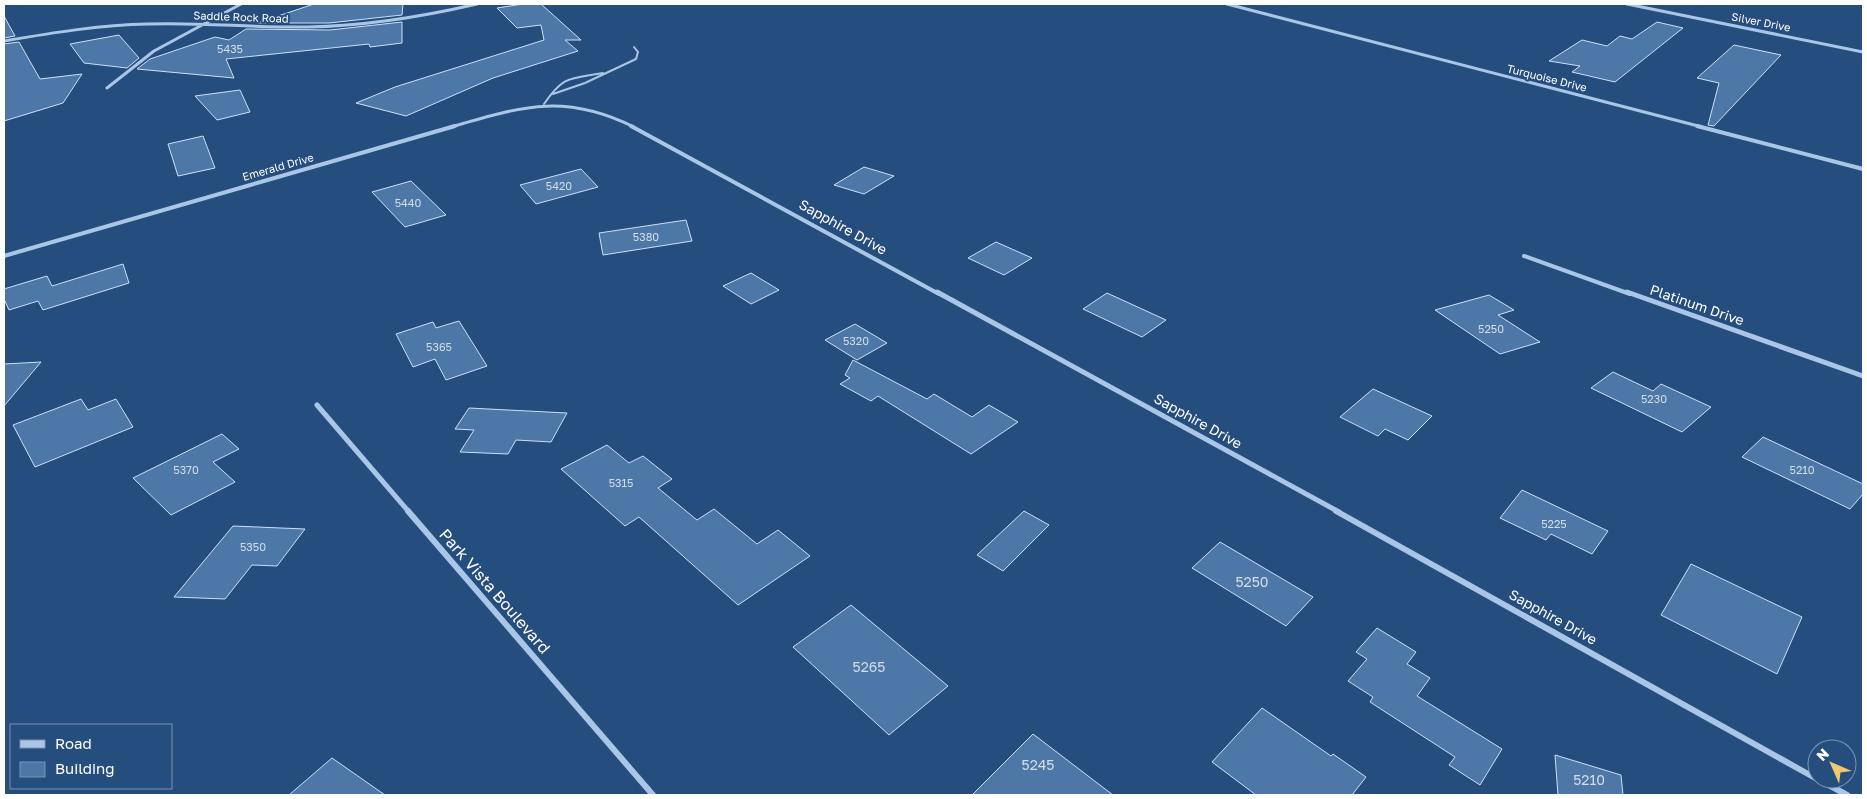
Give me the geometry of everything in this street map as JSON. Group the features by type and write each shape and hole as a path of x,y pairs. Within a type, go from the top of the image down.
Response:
{"street":[{"path":"107,88 126,69 140,59 201,24 242,4"},
{"name":"Saddle Rock Road","path":"4,41 111,26 146,24 307,27 358,25 415,17 477,4"},
{"name":"Turquoise Drive","path":"1226,4 1863,168"},
{"name":"Silver Drive","path":"1627,4 1863,52"},
{"name":"Emerald Drive","path":"4,256 507,111 544,104 560,104"},
{"name":"Sapphire Drive","path":"560,104 585,108 645,133 1466,582 1807,773"},
{"name":"Platinum Drive","path":"1524,256 1863,376"},
{"name":"Park Vista Boulevard","path":"317,405 653,795"},
{"name":"Sapphire Drive","path":"1836,789 1847,795"}],"lane":[{"path":"553,94 636,59 638,52 634,47"},
{"path":"544,104 553,94 556,87 566,80 608,72"}],"building":[{"path":"314,4 403,4 402,15 329,23 257,23"},
{"path":"523,4 541,4 581,40 565,40 578,51 493,78 406,116 356,103 395,87 544,40 541,25 517,28 497,8"},
{"path":"4,16 15,36 4,38"},
{"path":"402,22 402,43 370,47 369,44 226,59 234,78 137,69 150,59 215,37 229,40 246,29 330,30"},
{"path":"1657,22 1683,28 1615,82 1572,72 1580,66 1549,61 1582,40 1607,46 1620,36 1632,39"},
{"path":"119,35 139,58 127,68 84,63 70,44"},
{"path":"19,42 40,79 82,74 63,103 4,121 4,44"},
{"path":"1734,45 1781,55 1714,126 1708,125 1719,83 1697,78"},
{"path":"240,90 250,112 217,120 195,96"},
{"path":"203,136 215,168 178,176 168,144"},
{"path":"864,167 894,176 864,194 834,185"},
{"path":"581,169 598,187 536,204 520,185"},
{"path":"411,181 446,215 405,227 372,192"},
{"path":"686,220 692,241 603,255 599,233"},
{"path":"996,242 1032,258 1004,275 968,258"},
{"path":"123,264 129,283 43,310 38,301 9,310 4,299 4,289 47,276 52,286"},
{"path":"751,273 779,290 751,304 723,286"},
{"path":"1107,293 1166,320 1142,337 1083,309"},
{"path":"1489,295 1514,310 1498,315 1540,342 1500,354 1435,310"},
{"path":"459,321 487,366 446,380 435,359 413,367 396,334 433,322 436,328"},
{"path":"855,324 887,343 857,360 825,340"},
{"path":"853,360 927,399 934,394 972,417 989,405 1018,422 971,454 878,396 871,401 840,384 850,378 845,375"},
{"path":"41,362 4,406 4,364"},
{"path":"1613,372 1653,391 1661,384 1711,407 1682,432 1591,388"},
{"path":"1373,389 1432,416 1408,440 1385,429 1378,436 1340,417"},
{"path":"81,399 88,410 116,399 133,427 35,467 13,425"},
{"path":"469,408 567,413 551,442 516,440 508,454 460,452 474,430 455,429"},
{"path":"222,434 239,449 213,462 235,482 171,515 133,478"},
{"path":"1763,437 1863,484 1863,494 1850,509 1742,457"},
{"path":"607,445 629,463 643,456 672,479 658,488 697,520 714,509 757,544 778,530 810,556 738,605 639,517 625,526 561,469"},
{"path":"1522,490 1608,531 1592,554 1551,534 1546,540 1500,518"},
{"path":"1024,511 1049,525 1003,571 977,555"},
{"path":"233,526 305,529 277,566 252,565 225,599 174,597"},
{"path":"1220,542 1313,597 1286,626 1192,568"},
{"path":"1691,564 1802,617 1777,674 1661,615"},
{"path":"851,605 948,686 889,735 793,647"},
{"path":"1377,628 1416,652 1407,664 1430,678 1417,696 1502,749 1480,785 1449,765 1455,757 1370,702 1373,697 1348,681 1367,659 1356,652"},
{"path":"1262,708 1331,756 1333,754 1366,777 1352,795 1256,795 1212,762"},
{"path":"1033,734 1113,795 972,795"},
{"path":"1555,755 1621,775 1623,795 1558,795"},
{"path":"332,758 385,795 289,795"}]}
